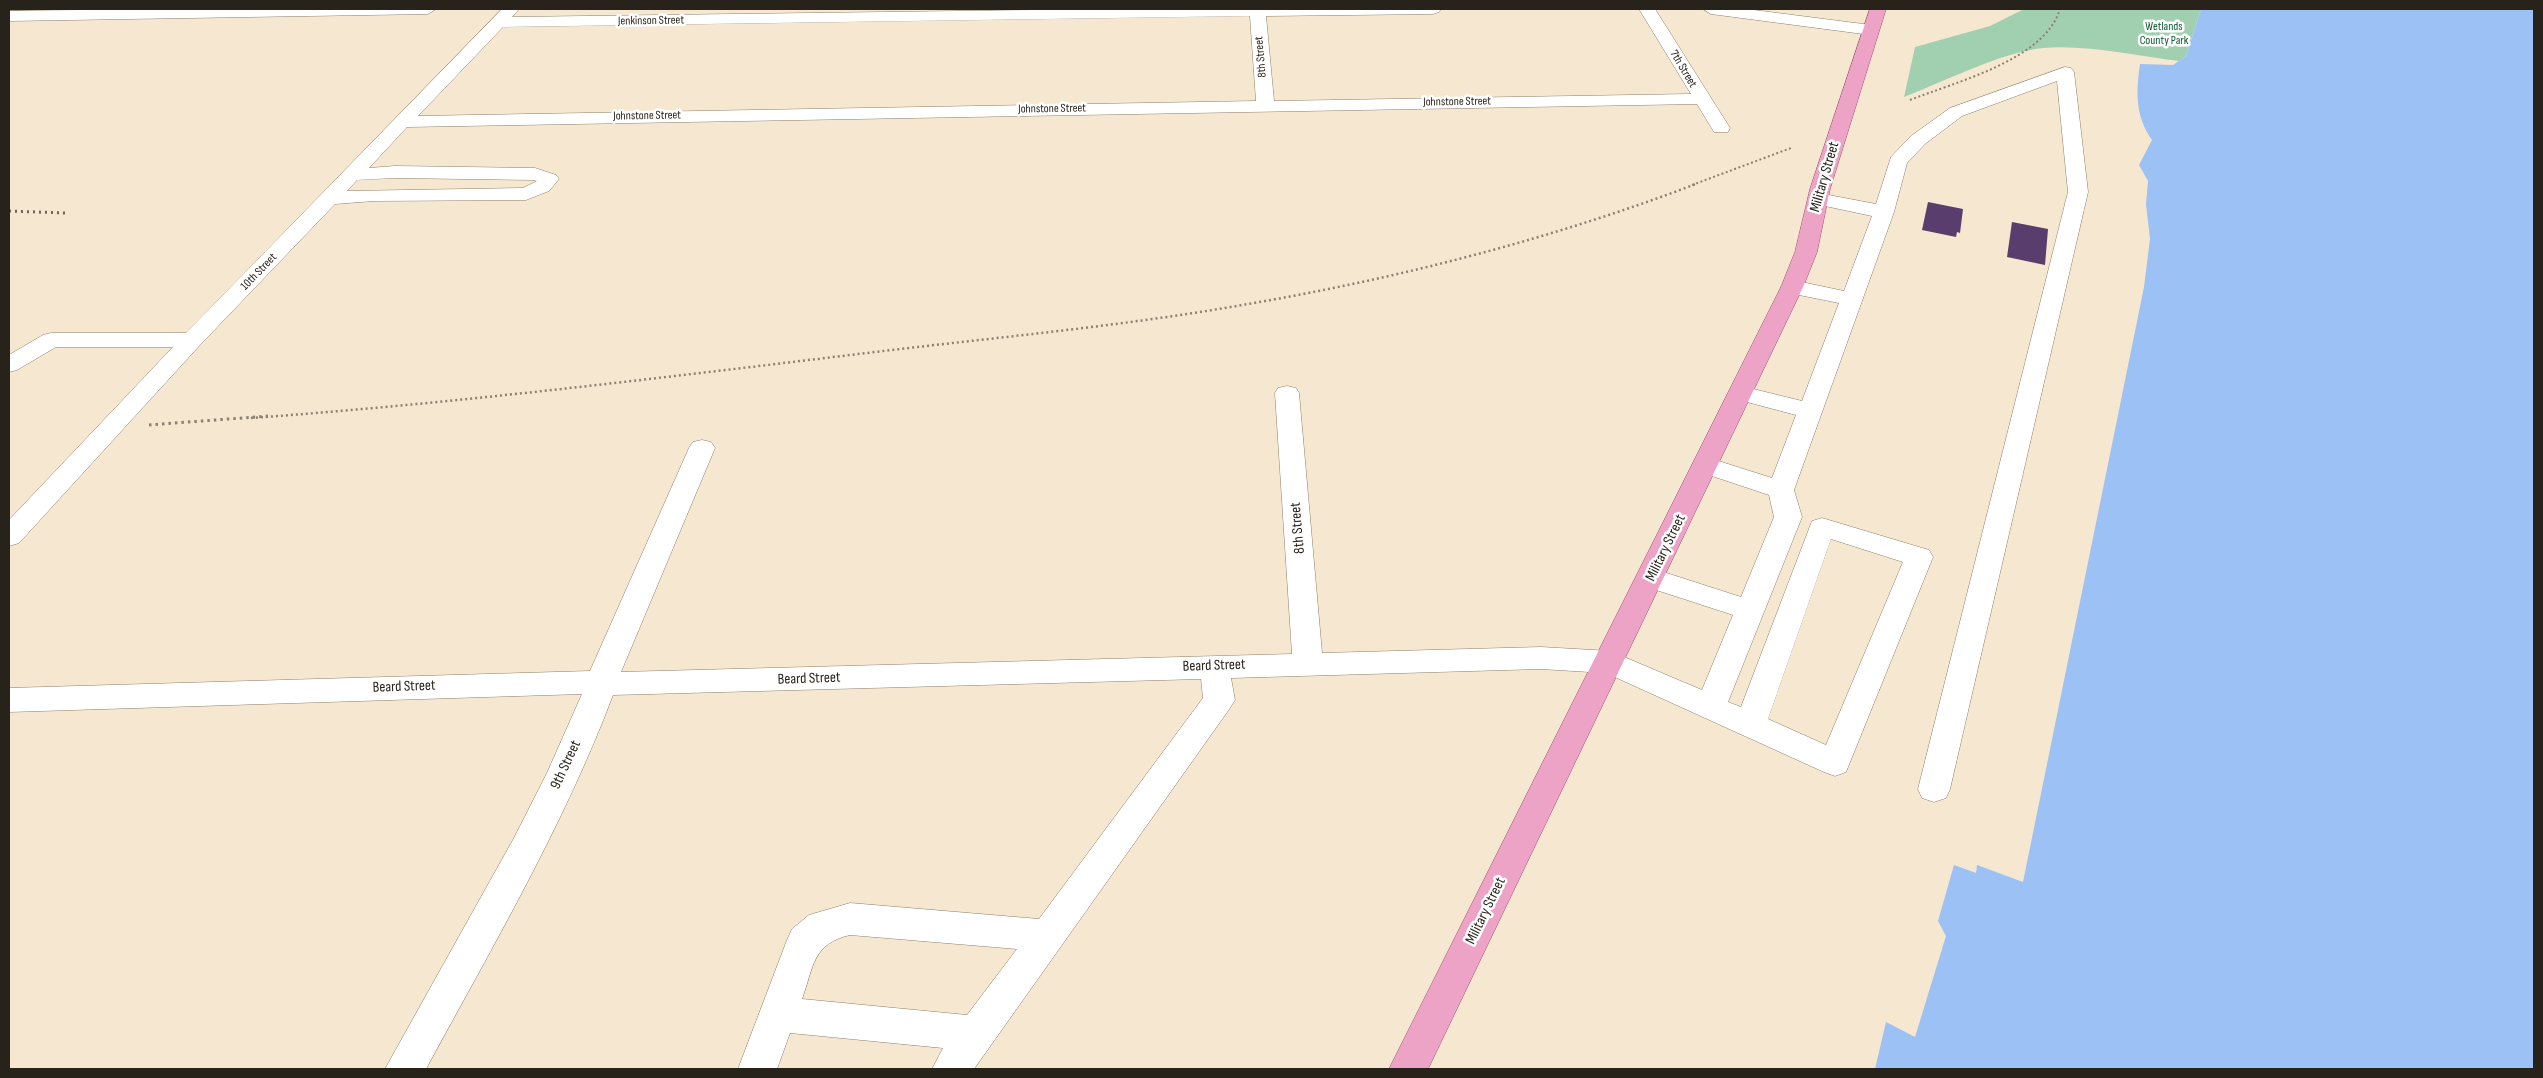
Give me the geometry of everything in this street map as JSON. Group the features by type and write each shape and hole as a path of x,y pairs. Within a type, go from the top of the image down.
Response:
{"main road":[{"name":"Military Street","path":"1408,1069 1610,662 1792,287 1806,252 1818,199 1874,19"}],"street":[{"path":"9,16 110,12 428,9"},
{"name":"Jenkinson Street","path":"505,16 1433,9"},
{"name":"7th Street","path":"1647,9 1721,128"},
{"path":"1711,9 1874,19"},
{"name":"8th Street","path":"1257,10 1265,105"},
{"name":"10th Street","path":"9,537 192,340 505,16"},
{"path":"1710,707 1788,517 1781,490 1884,212 1898,161 1918,140 1956,112 2065,72 2078,192 1934,789"},
{"name":"Johnstone Street","path":"402,122 1265,105 1702,99"},
{"path":"330,198 374,195 526,194 538,190 545,185 549,178 535,174 395,172 351,175"},
{"path":"1818,199 1884,212"},
{"path":"1792,287 1852,299"},
{"path":"9,365 52,340 192,340"},
{"name":"8th Street","path":"1287,393 1308,663"},
{"path":"1741,393 1810,411"},
{"name":"9th Street","path":"405,1069 534,836 603,683 610,657 702,448"},
{"path":"1706,465 1781,490"},
{"path":"1610,662 1750,725 1835,763 1919,558 1822,527 1750,725"},
{"path":"1651,578 1750,610"},
{"name":"Beard Street","path":"9,700 1308,663 1542,658 1610,662"},
{"path":"778,1014 963,1059 1219,700 1214,666"},
{"path":"758,1069 804,940 822,926 850,919 1049,936"}],"path":[{"path":"1910,100 2017,56 2038,41 2054,25 2060,9"},
{"path":"109,429 200,420 384,408 531,393 1068,329 1244,305 1341,287 1532,239 1616,214 1791,148"}],"green space":[{"name":"Wetlands County Park","path":"2024,9 2201,9 2186,56 2179,61 2093,49 2043,48 1991,61 1904,97 1915,47 1990,26"}],"water":[{"path":"2201,9 2534,9 2534,1069 1875,1069 1886,1022 1915,1037 1946,936 1938,921 1954,865 1976,873 1977,865 2023,882 2144,287 2150,239 2146,204 2148,181 2139,165 2152,140 2142,122 2138,104 2140,64 2173,65 2186,56"}],"building":[{"path":"1928,202 1963,209 1960,233 1957,232 1956,237 1922,230"},
{"path":"2012,222 2048,229 2045,265 2007,257"}],"railway":[{"path":"9,211 65,213"}]}
